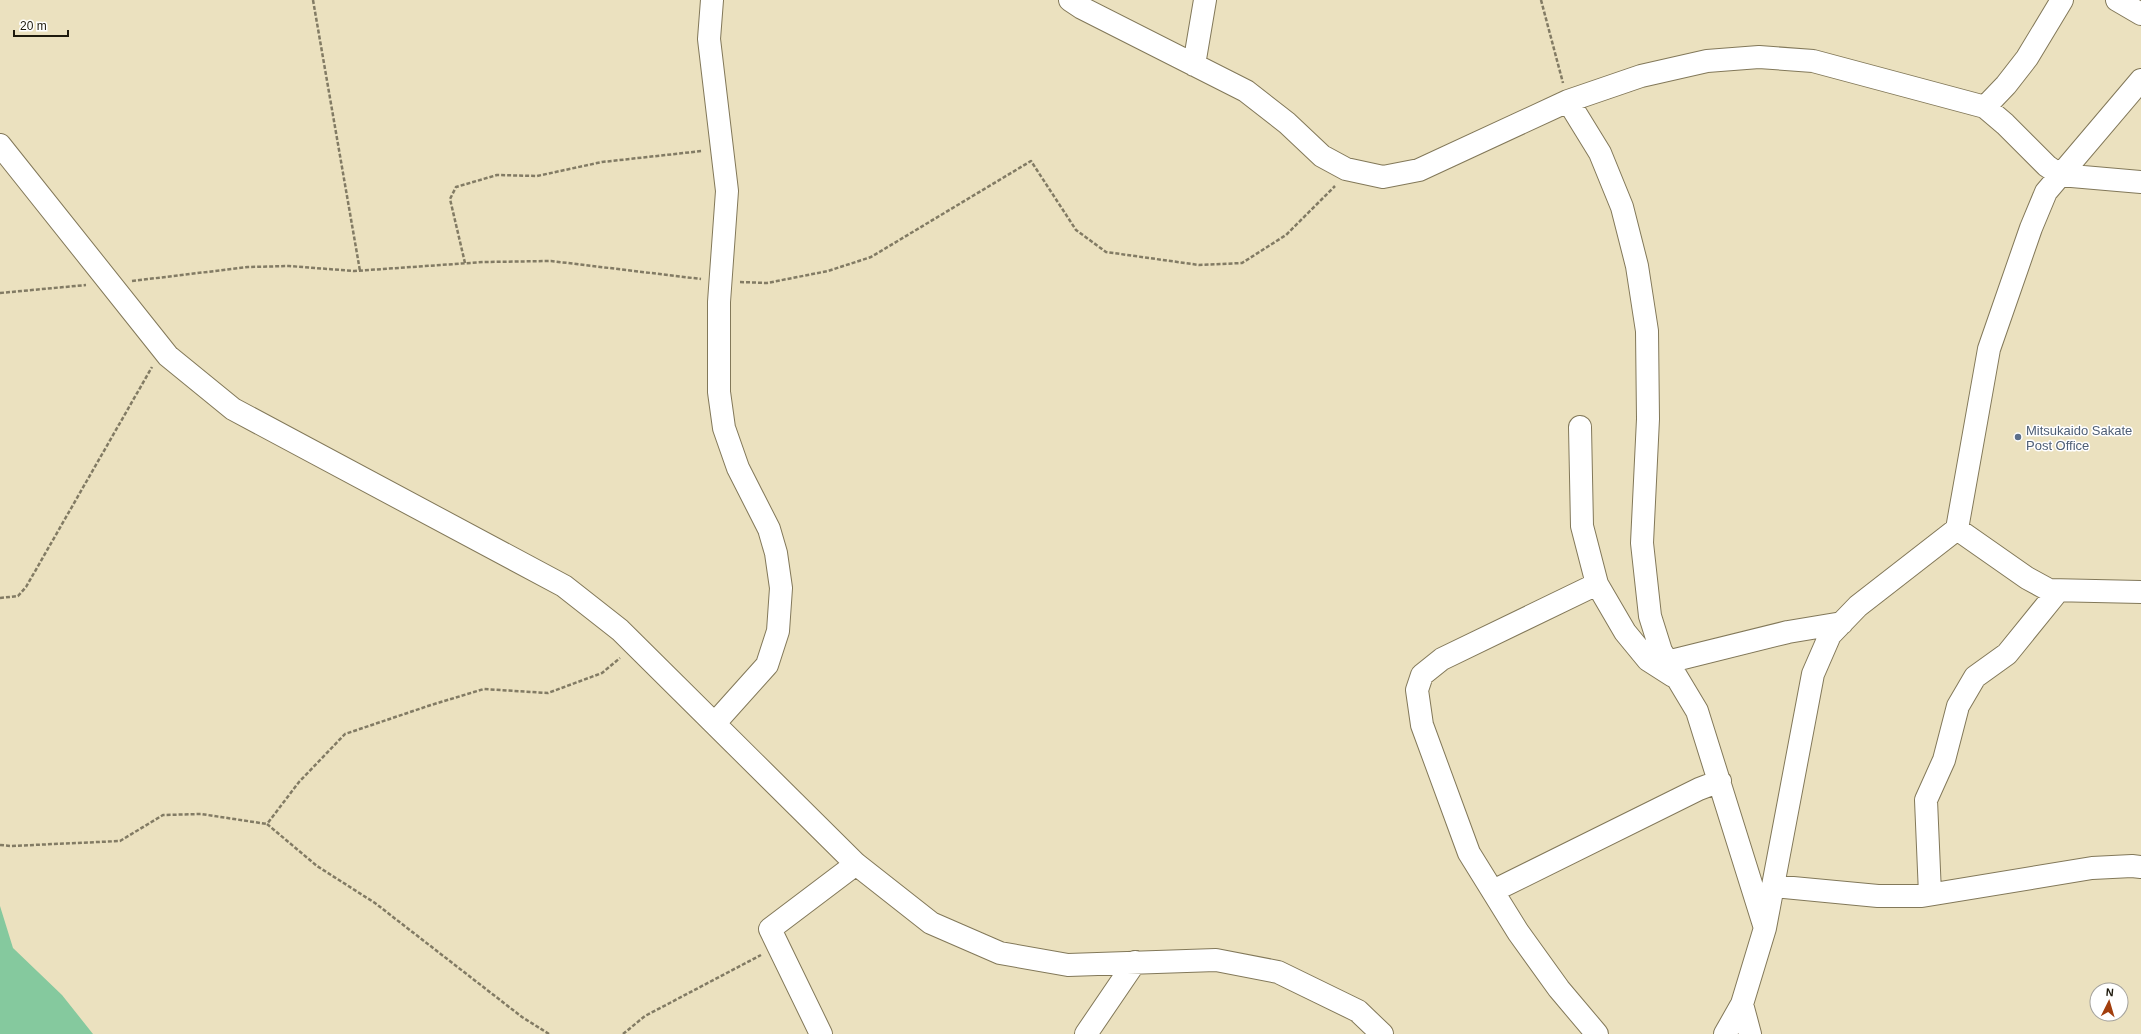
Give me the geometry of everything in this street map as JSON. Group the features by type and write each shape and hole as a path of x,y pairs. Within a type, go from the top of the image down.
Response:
{"street":[{"path":"712,0 709,39 727,191 720,282 719,392 724,428 738,468 768,529 776,553 781,588 778,631 767,665 715,723"},
{"path":"1070,0 1082,8 1246,91 1287,123 1322,156 1352,170 1383,176 1419,170 1568,101 1641,76 1707,61 1759,57 1813,61 1985,108 2005,124 2047,166 2060,175 2141,182"},
{"path":"1194,65 1205,0"},
{"path":"1985,108 2028,58 2062,0"},
{"path":"2116,0 2141,14"},
{"path":"1725,1034 1742,1004 1765,928 1813,674 1830,635 1858,606 1957,529 1989,348 2046,192 2141,80"},
{"path":"1568,101 1600,153 1622,207 1637,266 1647,331 1648,419 1642,542 1650,616 1661,651 1697,711 1765,928"},
{"path":"0,145 168,356 233,409 564,586 620,630 636,645 856,864 931,923 1000,954 1068,965 1216,960 1278,972 1358,1011 1382,1034"},
{"path":"1580,426 1582,526 1597,584 1625,632 1648,660 1673,671 1788,632 1842,623"},
{"path":"1957,529 2027,578 2049,590 2141,592"},
{"path":"1597,584 1442,659 1422,675 1417,690 1422,725 1469,853 1518,932 1555,983 1597,1034"},
{"path":"1930,894 1926,800 1944,760 1958,706 1975,677 2007,654 2058,591"},
{"path":"1493,891 1699,789 1720,781"},
{"path":"821,1034 770,929 856,864"},
{"path":"1773,886 1878,896 1930,894 2092,868 2141,867"},
{"path":"1086,1034 1136,962"},
{"path":"1742,1004 1750,1034"}],"path":[{"path":"314,0 360,271"},
{"path":"1541,0 1568,101"},
{"path":"465,263 450,198 456,187 497,175 537,176 602,162 723,148"},
{"path":"0,293 110,283 248,267 289,266 360,271 465,263 551,261 720,282 767,283 828,271 871,257 1031,161 1076,230 1106,252 1199,265 1242,263 1286,235 1352,170"},
{"path":"0,598 18,596 26,587 162,349"},
{"path":"267,824 299,782 345,734 484,689 548,693 602,673 636,645"},
{"path":"0,845 11,846 120,841 163,815 201,814 267,824 317,866 375,903 516,1013 548,1034"},
{"path":"623,1034 645,1016 778,946"}],"green space":[{"path":"0,906 13,948 62,995 93,1034 0,1034"}],"place":[{"name":"Mitsukaido Sakate Post Office","path":"2018,437"}]}
